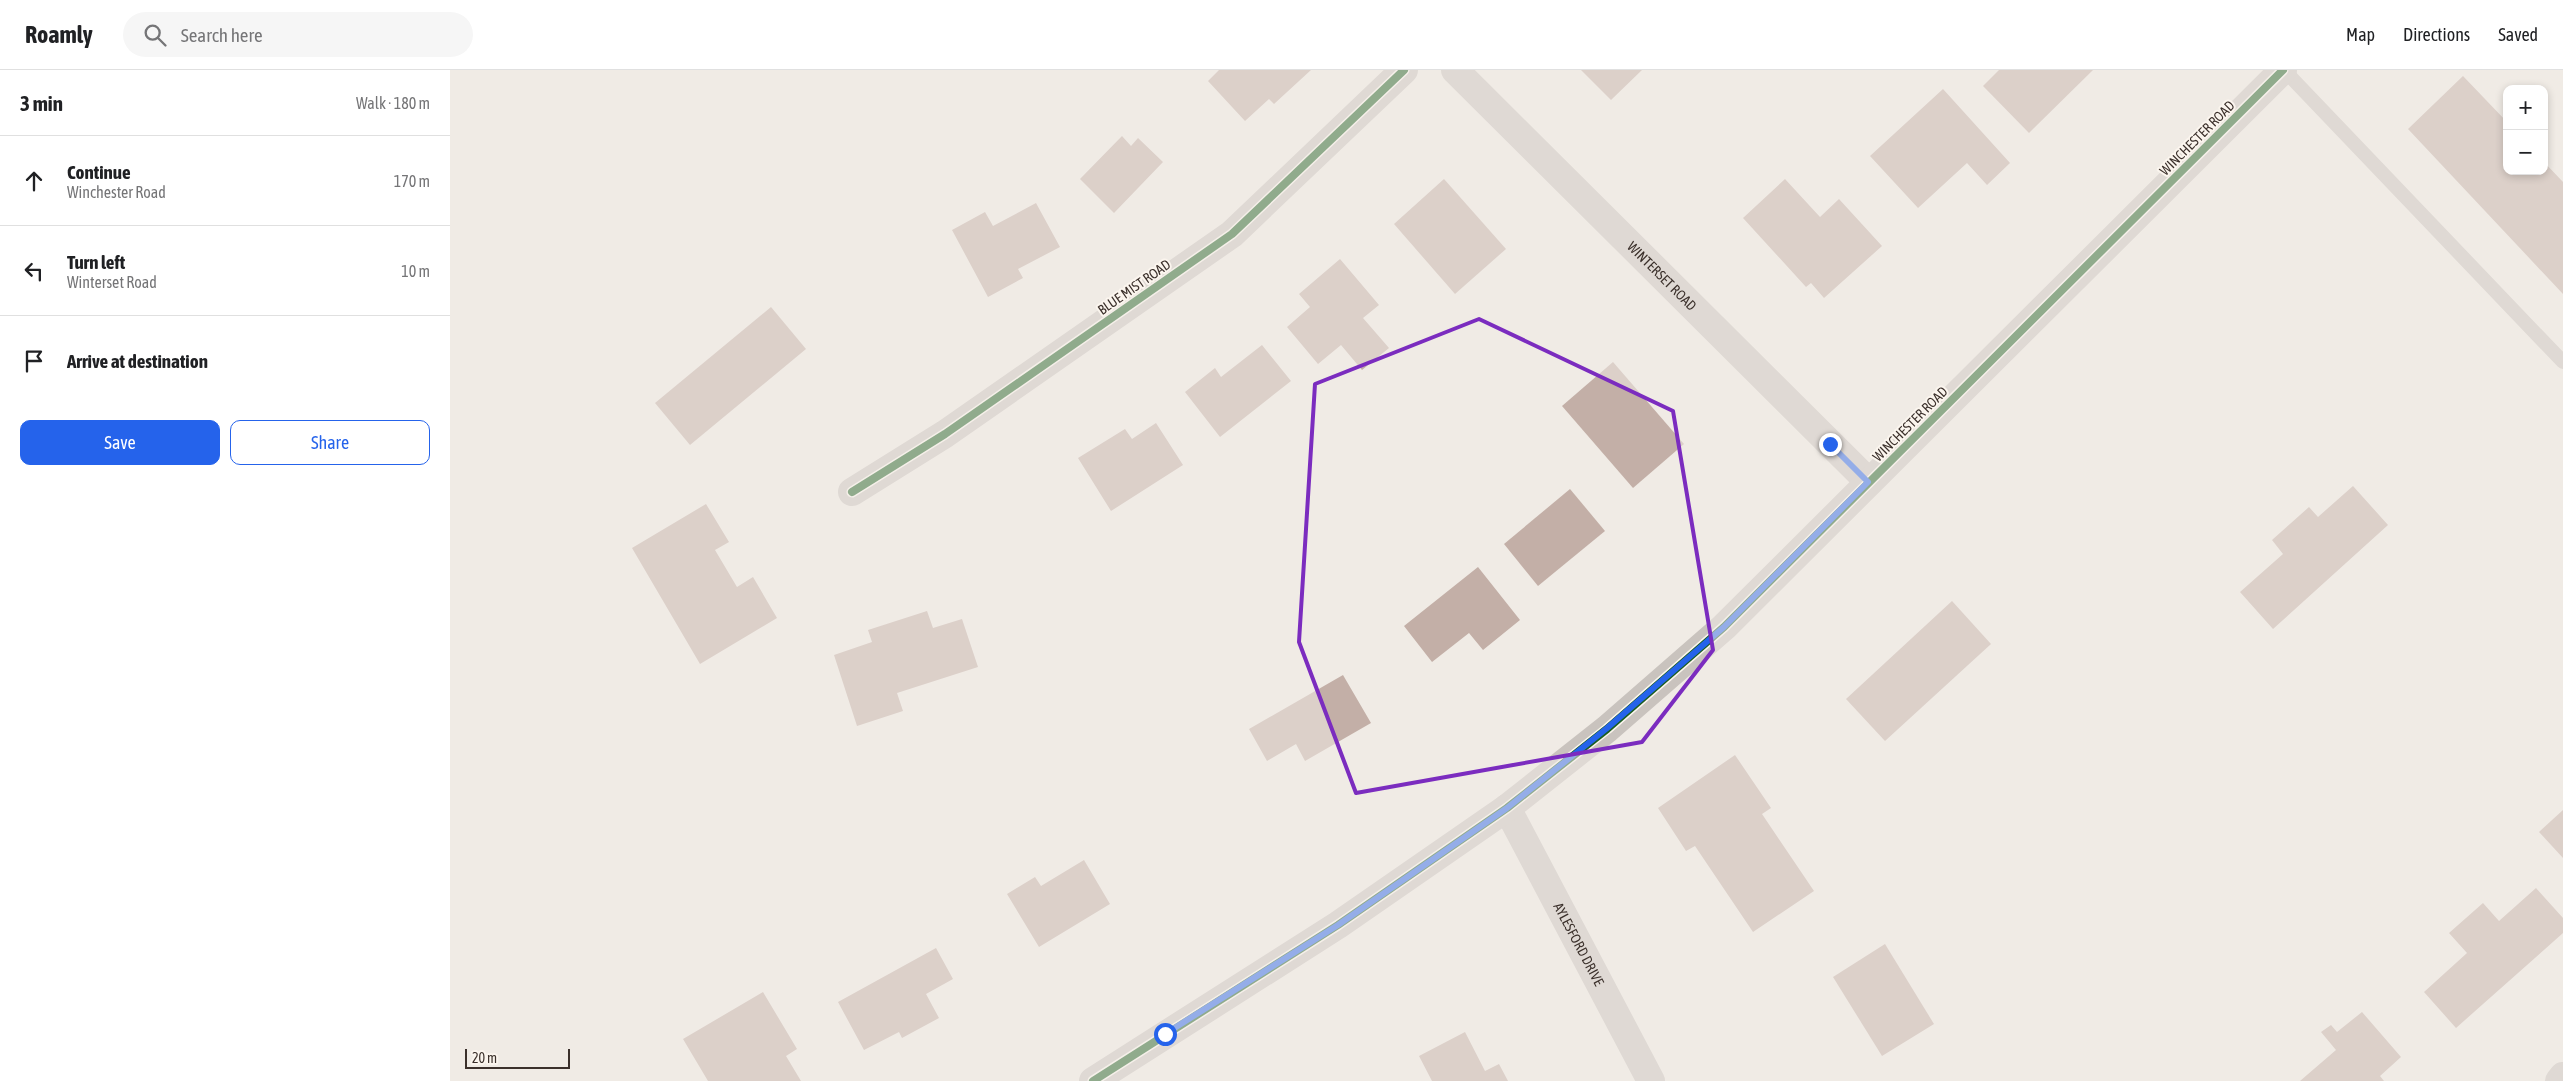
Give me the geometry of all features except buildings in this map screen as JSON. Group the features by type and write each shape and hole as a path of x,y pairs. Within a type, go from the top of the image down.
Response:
{"street":[{"name":"BLUE MIST ROAD","path":"852,492 945,434 1232,234 1404,70"},
{"name":"WINTERSET ROAD","path":"1455,70 1868,482"},
{"name":"WINCHESTER ROAD","path":"1093,1081 1338,925 1507,808 1606,729 1724,627 2283,70"},
{"name":"AYLESFORD DRIVE","path":"1507,808 1650,1081"},
{"path":"2558,1081 2563,1076"}],"lane":[{"path":"2283,70 2563,362"}],"highlighted area":[{"path":"1479,319 1673,411 1713,650 1642,742 1356,793 1299,642 1315,384"}],"cycle path":[{"path":"852,492 945,434 1232,234 1404,70"},
{"path":"1093,1081 1338,925 1507,808 1607,729 1724,627 2283,70"}],"route":[{"path":"1165,1034 1338,925 1507,808 1606,729 1724,627 1868,482 1830,444"}]}
